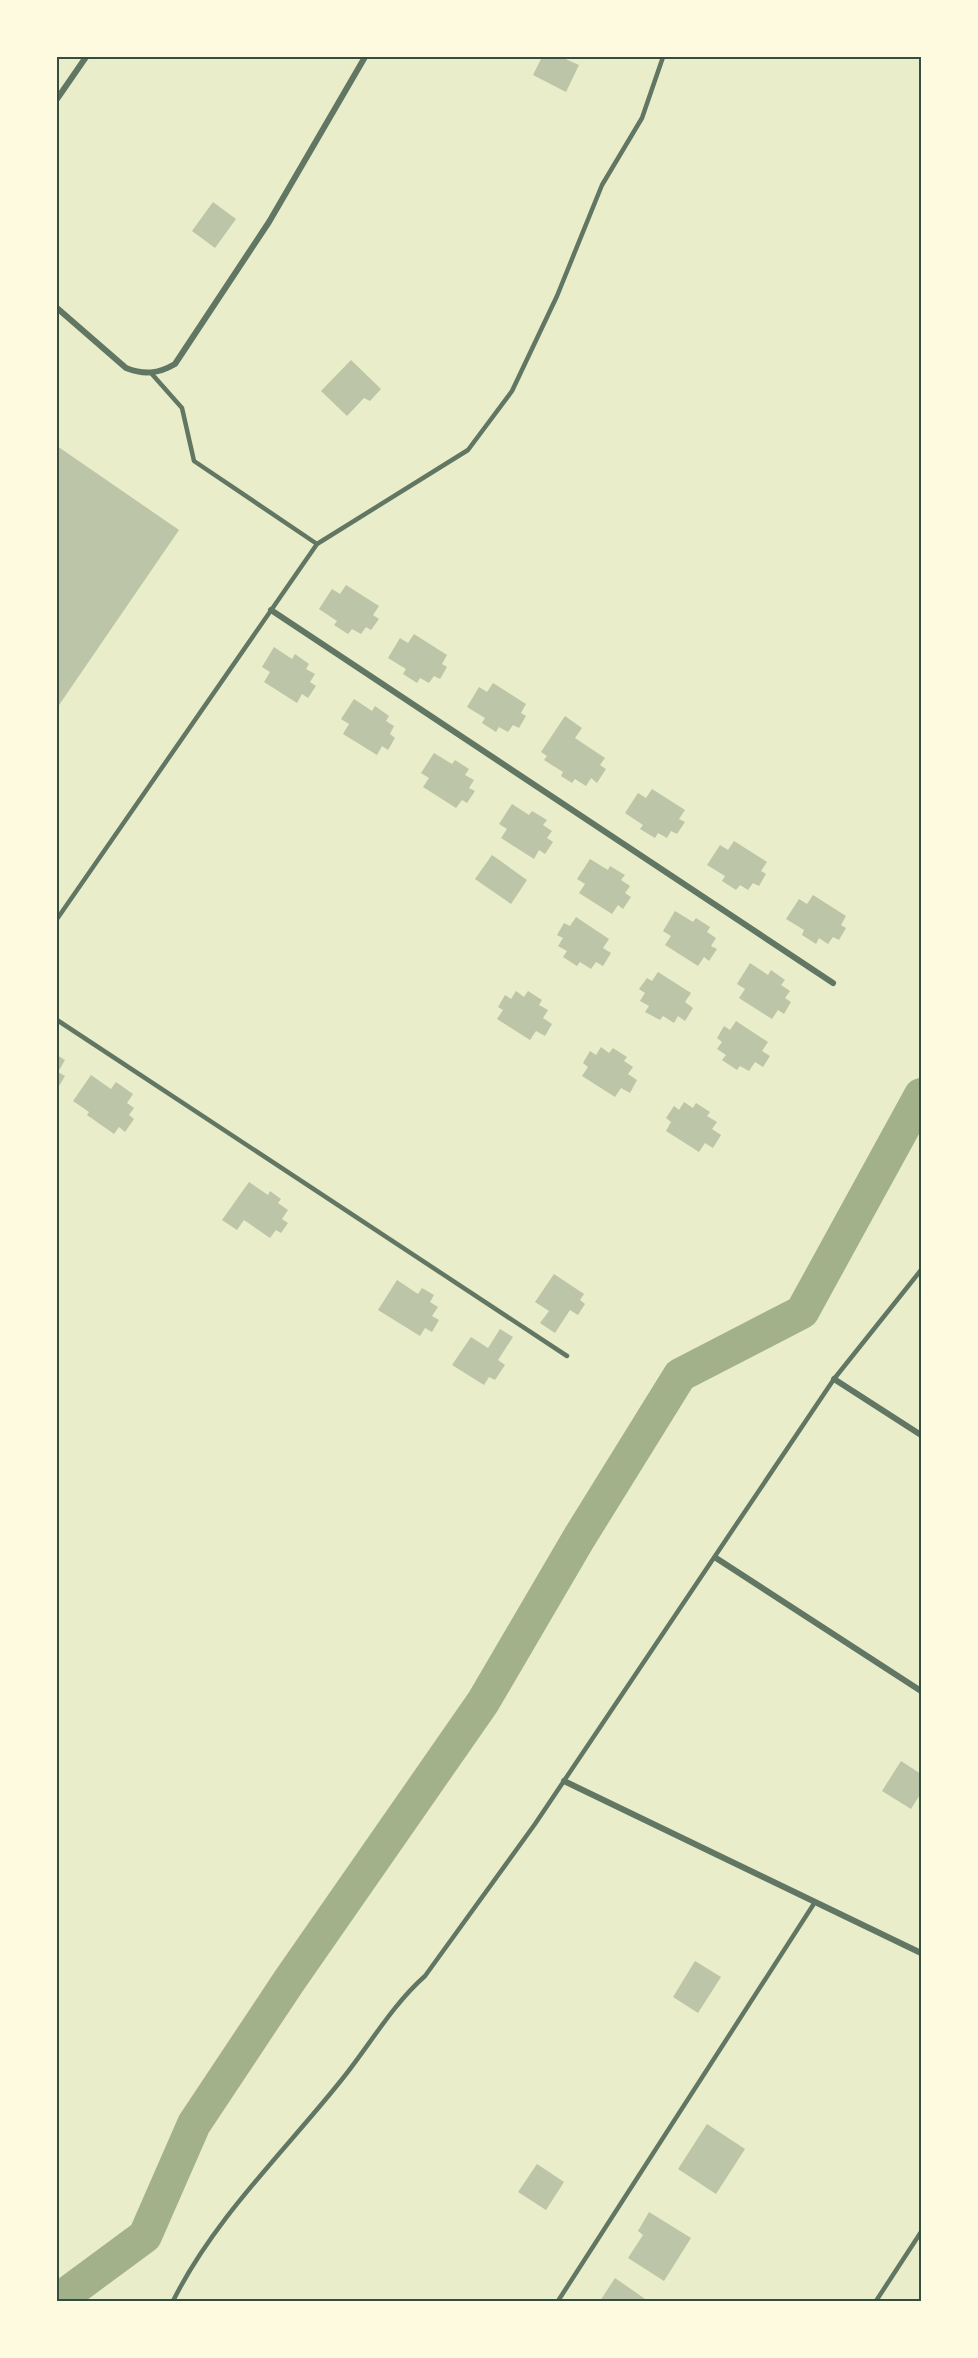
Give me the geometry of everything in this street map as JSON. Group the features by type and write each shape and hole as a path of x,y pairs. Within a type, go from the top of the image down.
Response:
{"street":[{"path":"57,99 86,57"},
{"path":"57,308 126,368 138,373 151,373 175,364 269,222 365,57"},
{"path":"271,610 833,983"},
{"path":"834,1379 921,1436"},
{"path":"716,1558 921,1691"},
{"path":"564,1781 921,1953"}],"lane":[{"path":"57,919 317,544 468,450 512,391 557,296 602,185 642,118 663,57"},
{"path":"151,373 182,408 194,461 317,544"},
{"path":"57,1020 567,1356"},
{"path":"173,2301 190,2268 245,2193 340,2083 409,1990 425,1976 564,1781 716,1558 834,1379 921,1270"},
{"path":"558,2301 815,1902"},
{"path":"876,2301 921,2232"}],"building":[{"path":"542,57 561,57 579,65 566,92 533,75"},
{"path":"213,202 236,219 215,248 192,231"},
{"path":"351,360 381,389 370,401 364,398 347,416 321,391"},
{"path":"57,446 179,530 57,708"},
{"path":"346,585 379,606 373,615 379,619 371,630 366,627 361,634 352,629 348,634 334,625 337,621 319,609 332,589 340,594"},
{"path":"414,634 447,655 442,664 447,667 440,679 434,676 429,683 420,678 417,683 403,674 406,669 388,658 400,638 408,643"},
{"path":"274,647 292,659 295,654 309,664 306,669 315,674 310,682 316,686 308,698 302,694 297,703 264,682 270,672 262,667"},
{"path":"493,683 526,704 521,713 526,716 519,728 513,725 508,732 499,727 496,732 482,723 485,718 467,707 479,687 487,692"},
{"path":"354,699 372,711 375,706 389,716 386,721 394,726 390,734 395,738 388,750 382,746 377,755 343,734 349,724 341,719"},
{"path":"565,716 582,728 575,738 605,758 600,765 606,769 597,783 591,778 586,786 575,779 572,783 561,776 563,772 544,760 547,756 541,752"},
{"path":"434,753 452,764 455,760 469,769 465,775 474,780 469,788 475,791 467,803 462,800 456,808 423,787 429,778 421,773"},
{"path":"652,789 685,810 679,819 685,822 677,834 671,831 667,838 658,833 655,838 640,829 643,825 625,813 638,793 646,798"},
{"path":"512,804 529,815 532,811 547,820 543,825 552,831 547,838 553,842 545,854 539,850 534,859 501,838 507,829 499,824"},
{"path":"734,841 767,862 761,871 766,874 759,886 753,883 748,890 740,885 736,890 722,881 725,876 707,865 720,845 728,850"},
{"path":"492,855 527,880 511,904 475,879"},
{"path":"590,859 608,870 610,866 625,875 621,880 630,886 625,893 631,897 623,909 618,905 612,914 579,893 585,884 577,879"},
{"path":"813,895 846,916 841,925 846,928 839,940 833,937 828,944 819,938 816,944 802,935 804,930 786,919 799,899 807,904"},
{"path":"675,911 693,922 696,918 710,927 707,932 716,938 711,946 717,949 709,961 704,957 698,966 665,945 671,936 663,931"},
{"path":"576,917 609,939 603,948 611,953 603,966 596,962 591,969 580,962 577,966 563,957 567,951 558,946 563,938 557,935 564,923 570,926"},
{"path":"750,963 768,975 771,970 785,980 781,985 790,991 785,998 791,1002 784,1014 778,1010 772,1019 739,998 745,989 737,984"},
{"path":"658,972 691,993 685,1002 693,1008 685,1021 678,1016 674,1023 663,1016 660,1020 645,1012 649,1006 640,1001 645,993 639,989 647,978 652,981"},
{"path":"516,991 524,997 528,991 542,1000 539,1005 548,1010 543,1018 552,1024 545,1036 536,1031 530,1040 497,1019 503,1010 498,1007 505,995 511,999"},
{"path":"736,1021 768,1042 762,1051 770,1056 763,1067 755,1062 749,1071 740,1066 737,1070 722,1060 726,1055 717,1049 722,1042 717,1038 724,1026 730,1030"},
{"path":"601,1047 609,1053 613,1048 627,1057 624,1061 633,1067 628,1074 637,1080 630,1093 621,1088 615,1097 582,1076 588,1067 583,1063 590,1051 596,1055"},
{"path":"57,1055 65,1060 58,1072"},
{"path":"58,1072 65,1076 59,1086"},
{"path":"91,1075 111,1089 116,1082 133,1094 127,1103 134,1108 129,1115 134,1119 125,1132 119,1127 114,1134 87,1115 89,1112 73,1101"},
{"path":"684,1102 693,1108 696,1103 710,1112 707,1116 717,1122 712,1129 721,1135 713,1148 705,1143 699,1152 666,1131 671,1122 666,1118 674,1106 679,1110"},
{"path":"249,1182 268,1195 270,1191 281,1199 278,1203 288,1210 282,1219 288,1223 281,1233 276,1230 270,1238 244,1220 237,1230 222,1220"},
{"path":"554,1274 584,1294 580,1300 585,1304 578,1315 570,1310 555,1333 540,1323 549,1311 535,1302"},
{"path":"397,1280 418,1294 422,1288 434,1295 430,1302 438,1307 432,1316 439,1320 432,1332 425,1328 420,1336 378,1310"},
{"path":"500,1329 513,1337 498,1360 505,1365 495,1380 489,1377 484,1385 452,1365 471,1337 488,1348"},
{"path":"901,1761 921,1774 921,1793 911,1809 882,1791"},
{"path":"695,1961 721,1977 698,2013 673,1997"},
{"path":"707,2124 745,2149 716,2194 678,2169"},
{"path":"537,2164 564,2182 546,2210 518,2192"},
{"path":"649,2212 691,2238 664,2281 628,2258 643,2235 638,2231"},
{"path":"615,2278 648,2301 600,2301"}],"waterway":[{"path":"57,2301 145,2236 194,2124 289,1981 483,1702 579,1538 680,1375 802,1312 921,1095"}]}
